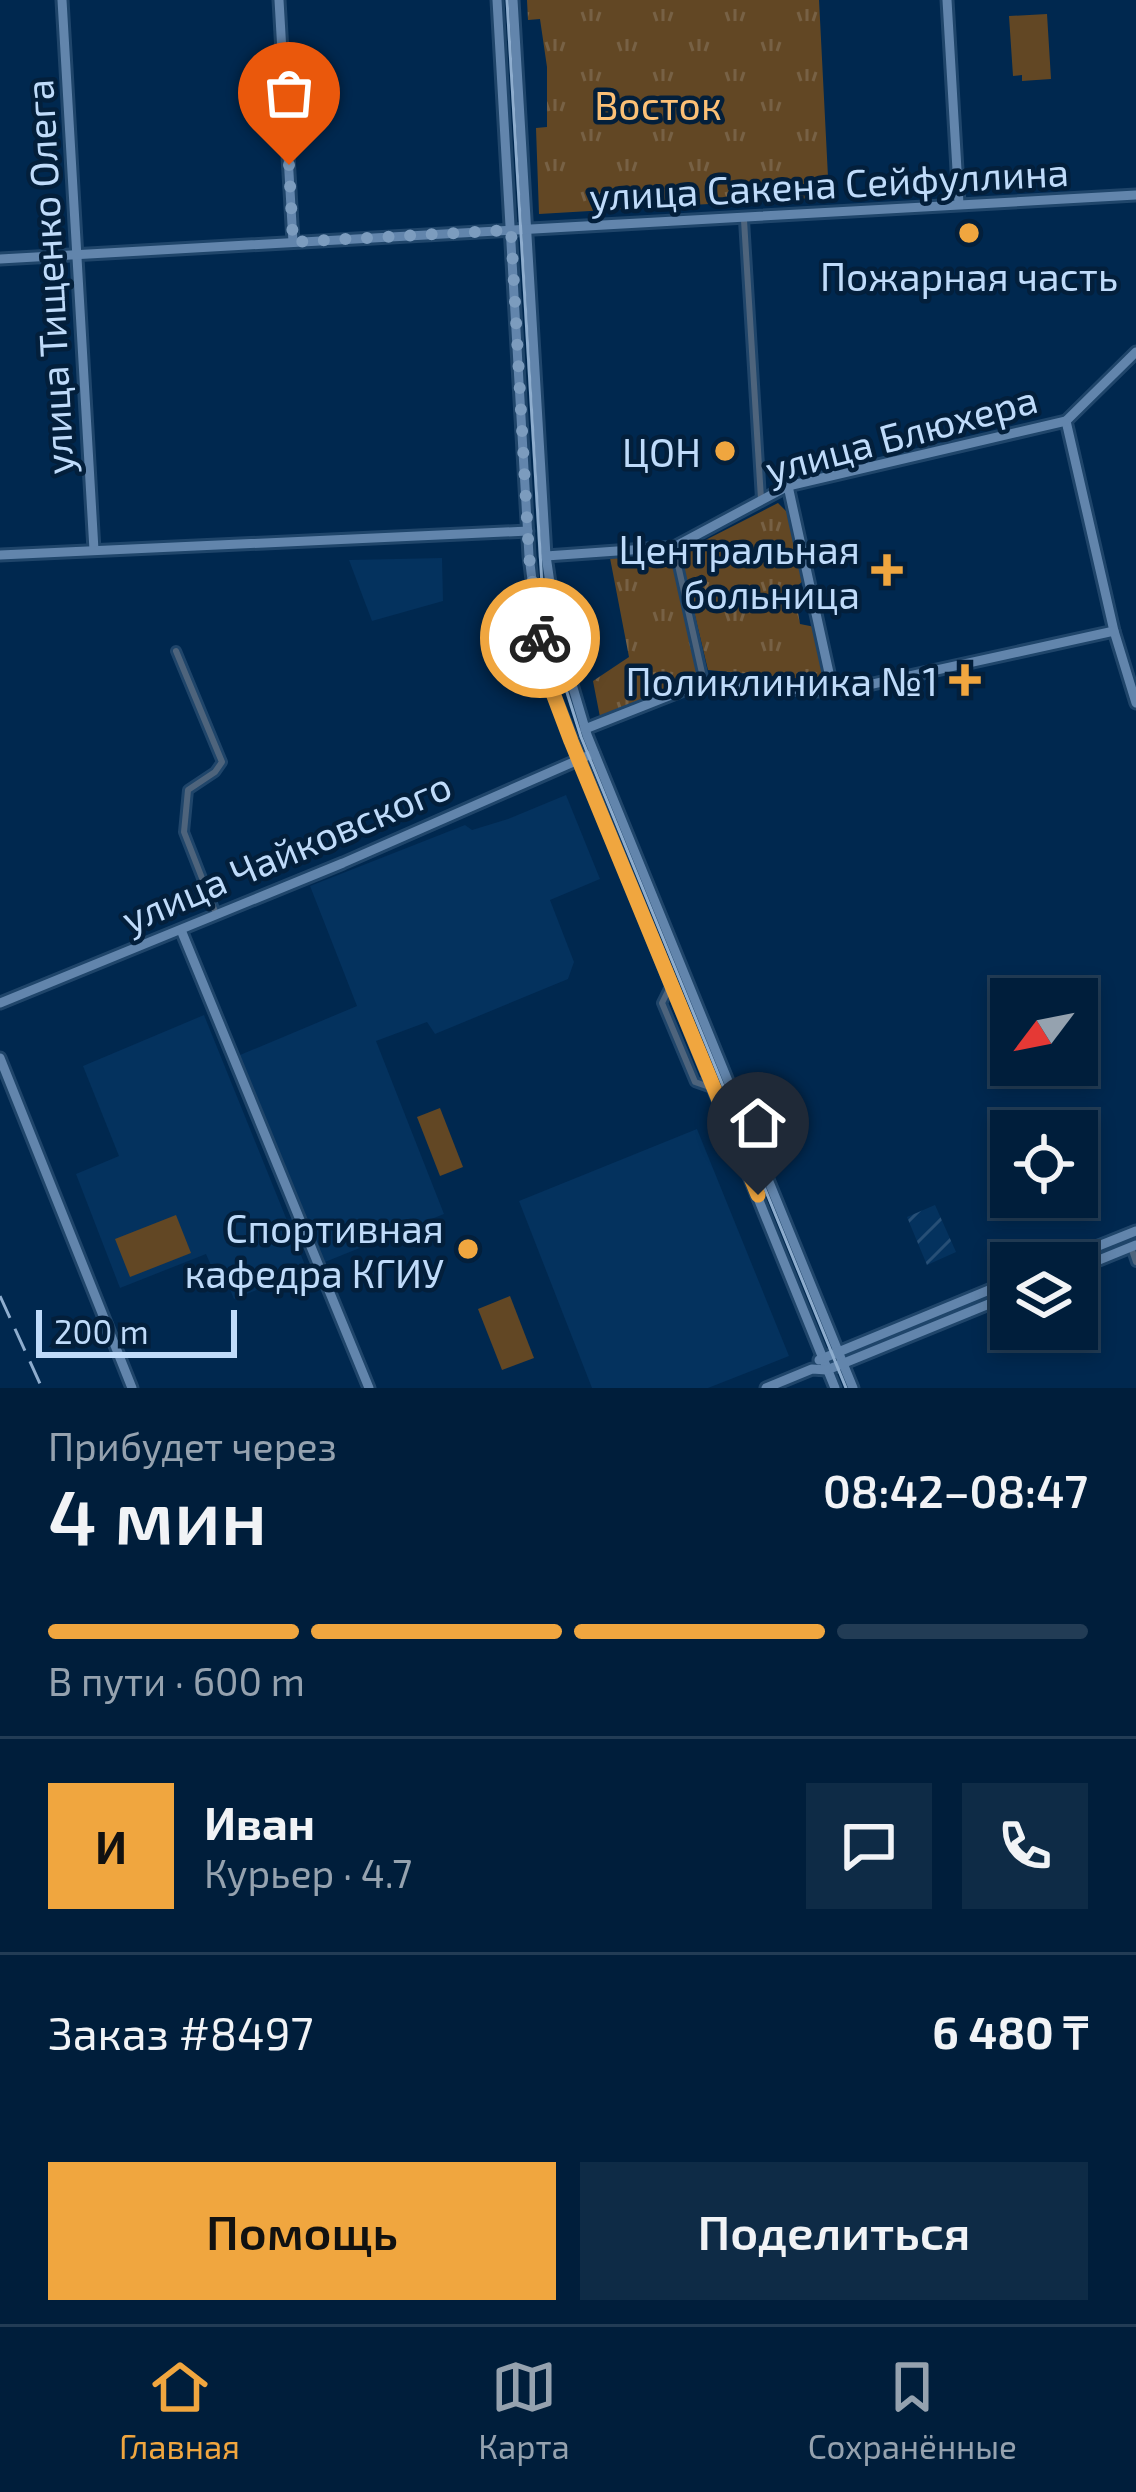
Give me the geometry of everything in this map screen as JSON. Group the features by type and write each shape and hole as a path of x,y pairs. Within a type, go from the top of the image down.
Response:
{"street":[{"name":"улица Тищенко Олега","path":"62,0 94,550"},
{"path":"279,0 293,242"},
{"path":"497,0 528,531 539,635 551,688 835,1388"},
{"path":"513,0 546,556 558,637 594,753 853,1388"},
{"path":"947,0 958,204"},
{"name":"улица Сакена Сейфуллина","path":"511,230 1136,195"},
{"path":"744,220 760,499"},
{"path":"0,259 511,230"},
{"path":"1136,352 1066,421 1114,631 1136,703"},
{"name":"улица Блюхера","path":"546,556 674,547 788,486 1066,421"},
{"path":"788,486 833,691"},
{"path":"0,555 528,531"},
{"path":"674,547 704,682"},
{"path":"585,729 704,682 833,691 1114,631"},
{"path":"176,651 222,762 188,790 184,832 216,915"},
{"name":"улица Чайковского","path":"0,1003 594,753"},
{"path":"181,929 369,1388"},
{"path":"0,1058 132,1388"},
{"path":"1098,1246 1131,1233 1136,1262"},
{"path":"1098,1261 1134,1246"},
{"path":"812,1369 821,1356 990,1289"},
{"path":"766,1388 812,1369 843,1364 990,1304"}],"shaded area":[{"path":"442,558 443,601 372,621 349,560"},
{"path":"566,795 600,879 550,900 574,962 568,979 435,1034 427,1022 376,1041 444,1214 325,1262 240,1055 357,1006 310,886 465,825 472,830"},
{"path":"204,1015 307,1270 234,1299 224,1275 216,1277 206,1254 120,1288 76,1174 119,1156 83,1066"},
{"path":"697,1129 789,1356 708,1388 592,1388 519,1201"},
{"path":"935,1205 956,1252 927,1265 907,1217"}],"green space":[{"name":"Восток","path":"527,0 819,0 829,197 539,214 536,128 547,127 547,67 540,19 528,20"},
{"path":"1047,14 1051,79 1022,81 1022,75 1013,76 1009,16"},
{"path":"778,503 789,514 804,580 794,589 800,624 815,627 826,681 708,670 680,553"},
{"path":"673,555 699,676 600,717 593,681 629,657 610,558"},
{"path":"440,1108 463,1167 440,1176 417,1117"},
{"path":"176,1215 191,1253 130,1277 115,1239"},
{"path":"510,1296 534,1358 502,1370 478,1309"}],"tram line":[{"path":"507,0 542,585 552,645 581,737 846,1388"}],"railway":[{"path":"0,1296 42,1388"}],"way so far":[{"path":"289,165 293,242 511,230 529,556 540,638"}],"place":[{"name":"Пожарная часть","path":"969,233"},
{"name":"ЦОН","path":"725,451"},
{"name":"Центральная больница","path":"887,570"},
{"name":"Поликлиника №1","path":"965,680"},
{"name":"Спортивная кафедра КГИУ","path":"468,1249"}],"route":[{"path":"540,638 551,688 571,741 758,1195"}]}
